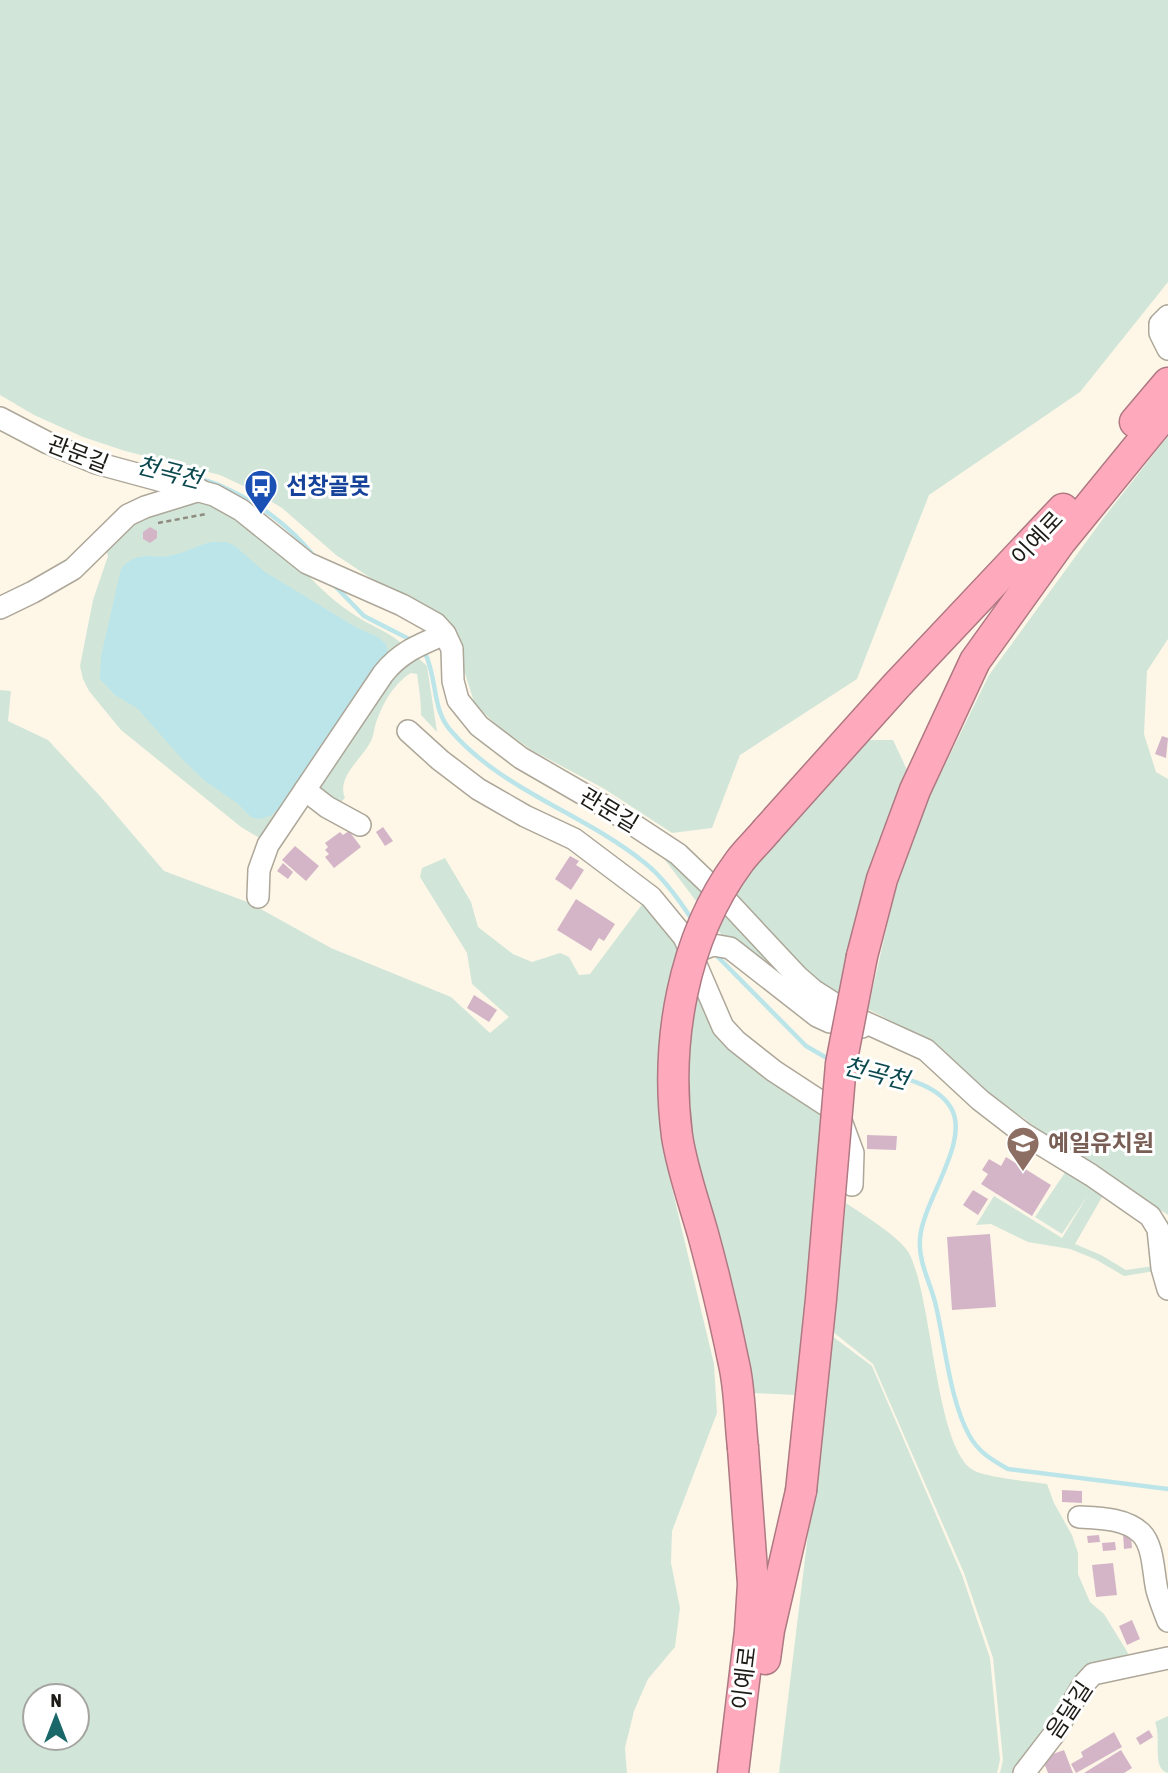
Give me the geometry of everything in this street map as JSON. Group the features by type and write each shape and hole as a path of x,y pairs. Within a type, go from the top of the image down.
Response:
{"highway":[{"name":"이예로","path":"733,1773 753,1584 735,1371 678,1138 673,1080 675,1044 682,996 695,946 713,905 738,863 897,685 1051,525 1168,383"},
{"name":"이예로","path":"752,1773 769,1630 801,1491 841,1064 862,957 882,879 915,790 975,661 1061,541 1168,410"}],"street":[{"path":"1168,316 1160,324 1162,340 1168,349"},
{"name":"관문길","path":"0,418 48,443 96,463 214,495 241,510 307,563 402,605 436,624 445,634 452,649 454,691 465,711 479,726 521,758 611,810 678,854 805,983 832,1003 878,1029 926,1050 980,1100 1045,1149 1091,1175 1150,1216 1163,1229 1162,1268 1168,1289"},
{"path":"0,608 73,569 128,515 200,490"},
{"path":"257,897 263,856 278,828 390,664 406,651 445,634"},
{"path":"408,731 478,789 525,816 574,839 639,886 677,927 704,949 723,1027 736,1041 774,1071 829,1107 840,1118 853,1153 852,1185"},
{"path":"305,790 327,807 360,825"},
{"path":"704,949 730,948 817,1016 842,1025 878,1029"},
{"path":"1079,1517 1111,1520 1139,1531 1146,1540 1157,1590 1168,1621"},
{"name":"음달길","path":"1024,1773 1054,1734 1087,1679 1093,1674 1168,1658"}],"green space":[{"path":"0,0 1168,0 1168,282 1080,392 929,495 857,679 740,755 712,828 672,833 603,788 533,751 498,726 475,705 452,632 336,555 282,508 220,475 125,451 83,437 34,415 0,395"},
{"path":"1168,436 1168,639 1147,671 1144,734 1156,772 1168,779 1168,1215 1044,1138 1024,1118 996,1101 908,1030 868,1009 894,895 916,824 989,675 1102,520"},
{"name":"선창골못","path":"203,502 221,505 306,573 339,604 400,642 399,651 261,839 241,827 121,730 89,691 80,666 93,600 108,556 105,547 128,521"},
{"path":"415,655 427,666 437,732 421,715 417,674 411,673 398,683 384,703 371,741 347,775 343,790 345,798 337,806 317,790 393,667"},
{"path":"0,690 11,691 8,721 48,740 164,871 250,903 331,948 451,997 490,1033 509,1017 472,984 467,953 420,877 422,868 445,858 471,902 478,927 513,954 532,962 560,953 569,957 579,975 590,974 643,903 665,923 704,996 824,1114 797,1395 753,1393 739,1318 703,1191 665,1159 714,1364 717,1413 672,1531 671,1563 680,1608 675,1647 648,1679 634,1711 625,1748 627,1773 0,1773"},
{"path":"865,740 893,740 910,776 840,994 825,992 732,897 772,837"},
{"path":"665,854 814,999 724,938 662,856"},
{"path":"1068,1168 1105,1192 1075,1244 1126,1270 1154,1266 1155,1271 1124,1276 1095,1259 1070,1249 1028,1242 991,1224 976,1225 994,1196 1062,1238 1088,1195 1062,1234 1035,1217"},
{"path":"846,1203 889,1233 909,1253 924,1303 942,1403 960,1456 979,1473 1047,1484 1072,1535 1078,1553 1078,1574 1090,1602 1104,1614 1128,1653 1125,1660 1092,1665 1015,1773 1000,1773 1003,1760 993,1658 964,1573 873,1364 833,1332"},
{"path":"832,1336 872,1366 962,1575 990,1658 1000,1760 997,1773 779,1773"},
{"path":"1168,1716 1168,1773 1163,1770 1158,1760 1155,1722"}],"water":[{"name":"선창골못","path":"212,542 226,542 235,546 265,572 357,628 378,637 386,644 388,653 330,732 279,809 270,816 259,819 251,817 237,803 205,781 138,709 115,695 100,679 101,656 121,569 139,557 173,555"}],"building":[{"path":"150,527 157,531 157,538 150,543 143,539 143,532"},
{"path":"1162,736 1168,738 1166,758 1155,754"},
{"path":"383,827 393,841 385,846 376,832"},
{"path":"349,831 361,847 334,868 325,857 329,854 325,850 328,847 325,843 340,832 343,835"},
{"path":"295,846 319,866 306,881 282,860"},
{"path":"570,856 579,861 576,865 584,870 571,890 555,879"},
{"path":"283,863 293,872 288,879 277,871"},
{"path":"576,899 615,924 604,941 599,938 591,951 557,930"},
{"path":"474,995 497,1010 489,1022 467,1008"},
{"path":"867,1135 897,1136 896,1150 867,1149"},
{"path":"1006,1157 1051,1185 1032,1216 981,1184 988,1174 982,1170 989,1159 1001,1166"},
{"path":"973,1190 988,1199 978,1215 963,1205"},
{"path":"990,1234 996,1307 952,1310 947,1237"},
{"path":"1062,1490 1082,1491 1082,1503 1062,1502"},
{"path":"1123,1534 1131,1537 1132,1548 1124,1549"},
{"path":"1099,1535 1100,1542 1088,1543 1087,1536"},
{"path":"1115,1542 1116,1550 1103,1551 1102,1543"},
{"path":"1113,1563 1117,1595 1096,1597 1092,1565"},
{"path":"1132,1620 1140,1639 1127,1645 1119,1626"},
{"path":"1149,1730 1153,1737 1140,1745 1136,1738"},
{"path":"1114,1732 1122,1747 1076,1773 1071,1764 1083,1757 1081,1752"},
{"path":"1064,1750 1073,1773 1048,1773 1042,1758"},
{"path":"1121,1750 1132,1768 1124,1773 1084,1773"}],"waterway":[{"name":"천곡천","path":"173,473 216,484 247,499 283,524 313,555"},
{"name":"천곡천","path":"334,585 364,616 411,640"},
{"name":"천곡천","path":"424,651 440,713 451,731 495,770 597,830 645,863 665,883 693,921"},
{"name":"천곡천","path":"715,954 806,1046 832,1061"},
{"name":"천곡천","path":"850,1066 920,1084 943,1098 951,1108 955,1137 951,1154 923,1224 920,1248 936,1306 957,1406 973,1441 986,1455 1008,1469 1168,1489"}],"place":[{"name":"선창골못","path":"261,516"},
{"name":"예일유치원","path":"1023,1173"}]}
